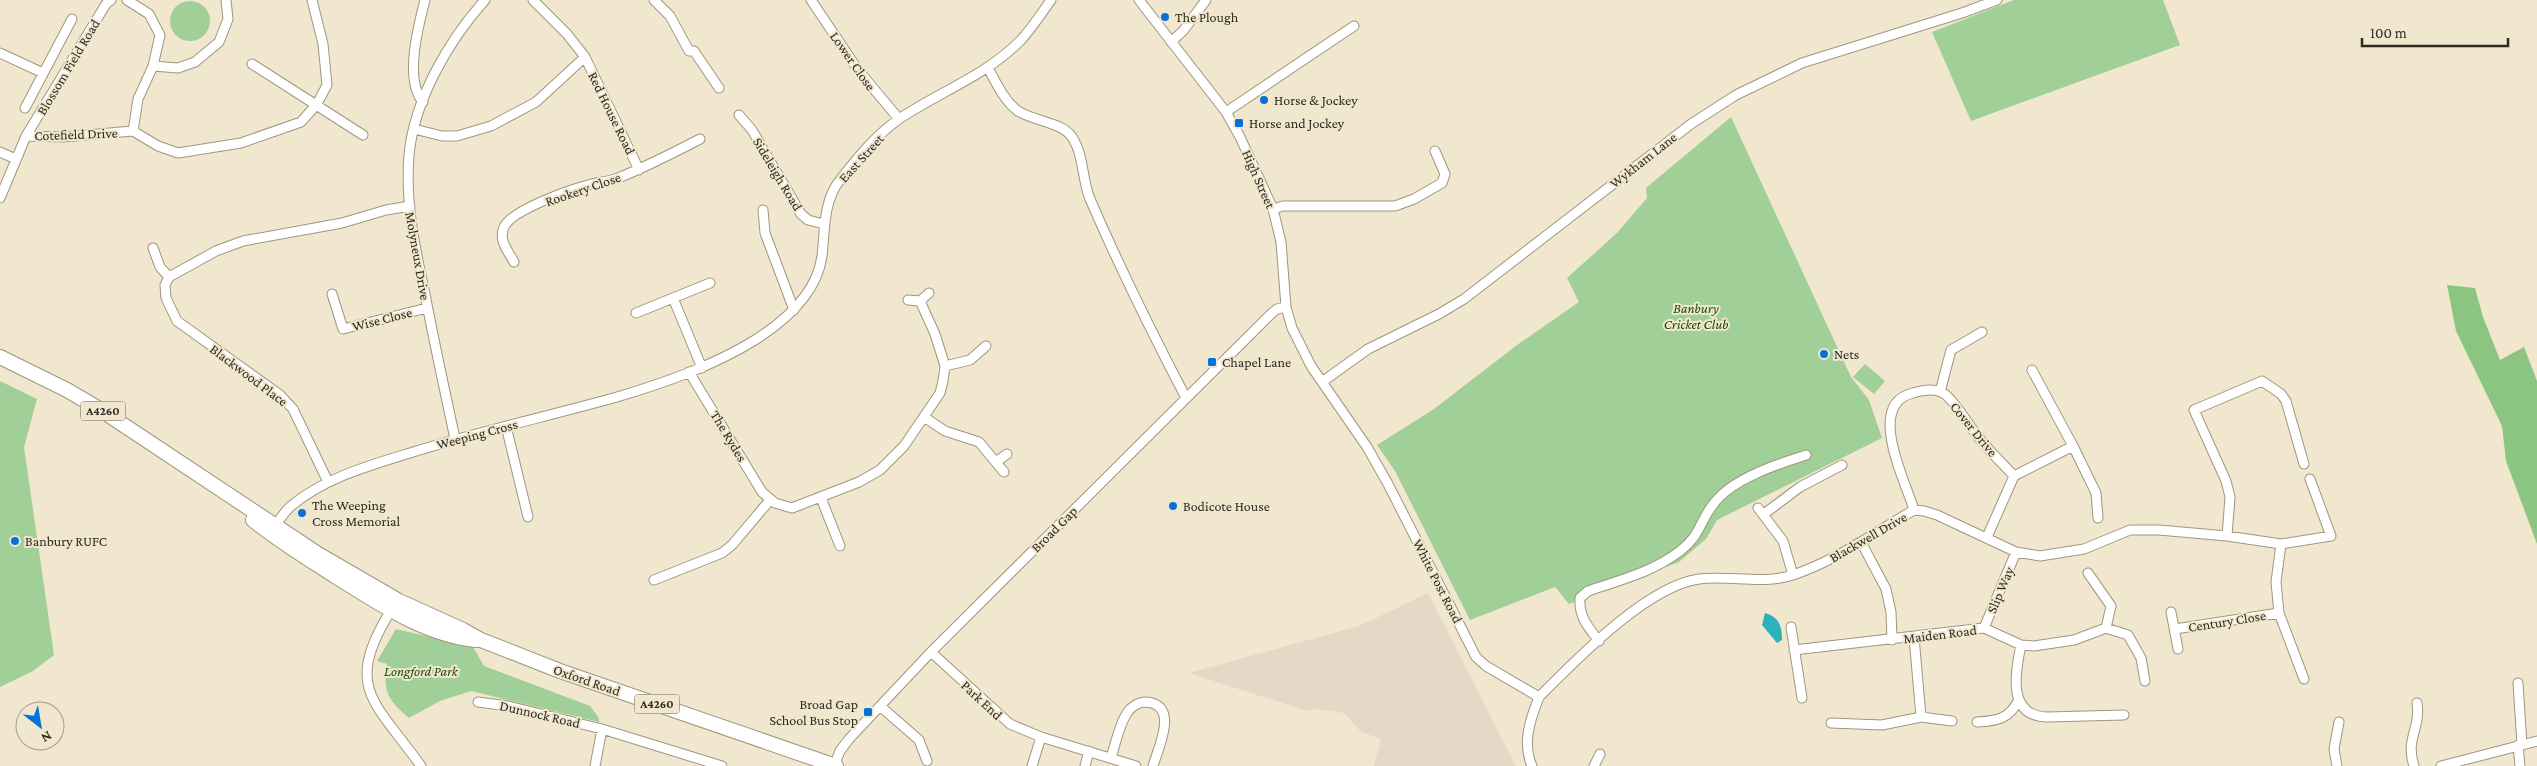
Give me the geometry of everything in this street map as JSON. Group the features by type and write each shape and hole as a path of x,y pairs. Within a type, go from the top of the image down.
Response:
{"main road":[{"name":"Oxford Road","path":"0,357 68,390 101,410 152,442 198,476 211,492 318,554 394,606 455,638 481,640 560,671 835,766"}],"street":[{"name":"Blossom Field Road","path":"26,136 106,4 111,0"},
{"name":"Cotefield Drive","path":"127,0 149,14 160,35 153,66 138,99 133,131"},
{"path":"153,66 178,68 195,62 219,42 228,19 226,0"},
{"name":"Cotefield Drive","path":"0,198 26,136 63,137 133,131 158,146 178,153 241,143 301,122 317,104 327,85 323,44 312,0"},
{"path":"423,102 414,88 414,72 418,28 425,0"},
{"name":"Molyneux Drive","path":"454,439 411,226 409,154 414,128 423,102 456,38 486,0"},
{"name":"Red House Road","path":"533,0 567,34 585,57 639,170"},
{"path":"654,0 670,16 689,51 694,51 719,88"},
{"name":"Lower Close","path":"811,0 858,70 899,120"},
{"name":"East Street","path":"702,368 756,340 794,310 807,295 816,277 821,259 824,224 830,196 838,182 872,142 899,120 988,68 1022,39 1050,0"},
{"name":"High Street","path":"1139,0 1226,112 1240,137 1273,209 1281,242 1286,307 1292,328 1302,350 1322,382"},
{"path":"1171,42 1183,31 1206,0"},
{"name":"Wykham Lane","path":"1322,382 1368,350 1439,314 1464,299 1691,124 1736,95 1811,59 1962,13 1997,0"},
{"path":"25,108 72,19"},
{"path":"1226,112 1354,26"},
{"path":"0,53 43,73"},
{"name":"Red House Road","path":"414,128 442,136 457,136 491,126 536,102 585,57"},
{"path":"252,64 363,135"},
{"path":"988,68 1004,94 1018,110 1063,130 1070,135 1076,145 1090,197 1157,342 1186,398"},
{"name":"Sideleigh Road","path":"739,115 752,130 801,214 808,220 824,224"},
{"name":"Rookery Close","path":"514,262 502,240 502,233 510,219 564,193 587,185 614,180 639,170 700,139"},
{"path":"1273,209 1283,206 1368,207 1406,203 1442,183 1444,174 1435,151"},
{"path":"0,152 16,159"},
{"path":"152,248 160,267 169,277 216,251 243,241 342,223 386,210 410,206"},
{"path":"762,210 765,233 794,310"},
{"name":"Blackwood Place","path":"169,277 166,284 166,298 170,311 177,321 280,395 292,408 328,482"},
{"path":"636,313 710,283"},
{"path":"908,300 920,301 929,293"},
{"name":"Wise Close","path":"332,294 343,329 427,308"},
{"path":"674,298 702,368"},
{"path":"654,580 722,553 732,545 770,500 783,507 792,508 821,498 880,470 904,446 940,393 945,366 935,334 920,301"},
{"name":"Broad Gap","path":"835,766 840,751 849,739 931,652 1277,308 1286,307"},
{"path":"1940,392 1952,350 1982,332"},
{"path":"945,366 970,360 986,346"},
{"name":"Weeping Cross","path":"272,529 290,507 328,482 358,469 454,439 617,397 702,368"},
{"path":"2032,370 2096,493 2098,518"},
{"name":"The Rydes","path":"689,372 762,492 770,500"},
{"path":"2227,536 2230,497 2226,481 2194,410 2262,381 2281,394 2286,401 2304,464"},
{"name":"White Post Road","path":"1322,382 1367,446 1476,657 1486,666 1539,697"},
{"name":"Cover Drive","path":"1914,510 1892,442 1889,418 1896,402 1909,393 1922,390 1940,392 1954,404 1976,434 2014,476"},
{"path":"924,417 945,431 979,442 1004,472"},
{"path":"506,426 528,517"},
{"path":"1987,537 2014,476 2073,446"},
{"path":"996,462 1007,454"},
{"path":"1599,641 1581,617 1579,612 1580,598 1588,591 1660,565 1696,537 1710,508 1725,493 1776,465 1806,455"},
{"path":"1793,575 1783,541 1761,511 1800,487 1842,465"},
{"name":"Blackwell Drive","path":"1539,697 1628,616 1668,588 1697,580 1721,577 1769,580 1793,575 1861,542 1914,510 1930,513 1987,537 2016,552 2040,556 2084,549 2130,530 2159,530 2227,536 2281,544 2330,536 2310,479"},
{"path":"821,498 840,546"},
{"path":"1861,542 1886,589 1891,612 1892,640"},
{"path":"2281,544 2276,582 2279,613 2304,679"},
{"name":"Slip Way","path":"1984,628 2016,552"},
{"path":"2088,572 2110,606 2106,628 2128,635 2141,658 2144,681"},
{"path":"394,606 380,629 366,666 367,689 377,708 421,766"},
{"name":"Century Close","path":"2172,612 2178,649"},
{"name":"Century Close","path":"2175,629 2279,613"},
{"path":"1791,627 1802,698"},
{"name":"Maiden Road","path":"1794,650 1984,628 2021,644 2034,646 2074,640 2106,628"},
{"path":"1914,637 1921,717"},
{"path":"2021,644 2016,679 2019,700 2028,713 2036,717 2124,715"},
{"name":"Park End","path":"931,652 1002,718 1041,737 1136,766"},
{"path":"2518,683 2520,766"},
{"path":"1532,766 1527,755 1526,740 1533,711 1539,697"},
{"path":"1977,722 2004,718 2015,708 2019,700"},
{"name":"Dunnock Road","path":"478,702 508,706 602,729 722,766"},
{"path":"1111,757 1125,715 1135,705 1142,702 1151,703 1163,712 1166,724 1152,766"},
{"path":"2414,766 2410,744 2418,721 2417,703"},
{"path":"880,706 919,740 927,762"},
{"path":"1831,723 1882,725 1921,717 1952,721"},
{"path":"2337,766 2334,749 2339,722"},
{"path":"595,766 602,729"},
{"path":"1032,766 1041,737"},
{"path":"2441,766 2537,741"},
{"path":"1085,766 1089,752"},
{"path":"1594,766 1600,754"}],"shaded area":[{"path":"1428,593 1516,766 1374,766 1381,739 1361,732 1344,713 1317,709 1307,711 1189,673 1359,626"}],"green space":[{"path":"2014,0 2163,0 2180,45 1971,121 1932,32"},
{"path":"194,1 201,4 207,10 210,21 209,29 201,38 194,41 186,41 179,38 171,29 170,17 173,10 182,2"},
{"name":"Banbury Cricket Club","path":"1731,117 1851,377 1869,400 1882,438 1717,520 1706,539 1679,562 1569,604 1555,587 1470,620 1395,471 1377,445 1434,409 1517,345 1579,302 1567,278 1617,233 1647,198 1646,188"},
{"path":"2447,285 2475,288 2483,317 2500,360 2524,347 2537,381 2537,544 2506,461 2502,426 2456,331"},
{"path":"1865,364 1885,381 1874,394 1853,377"},
{"name":"Banbury RUFC","path":"0,381 37,399 24,447 54,655 33,671 0,687"},
{"name":"Longford Park","path":"396,629 473,647 484,666 590,706 599,718 599,722 471,691 440,701 409,718 391,700 388,694 386,688 387,664 377,661"}],"water":[{"path":"1765,613 1774,617 1779,623 1782,640 1777,643 1762,625"}],"place":[{"name":"The Plough","path":"1165,17"},
{"name":"Horse & Jockey","path":"1264,100"},
{"name":"Horse and Jockey","path":"1239,123"},
{"name":"Nets","path":"1824,354"},
{"name":"Chapel Lane","path":"1212,362"},
{"name":"Bodicote House","path":"1173,506"},
{"name":"The Weeping Cross Memorial","path":"302,513"},
{"name":"Banbury RUFC","path":"15,541"},
{"name":"Broad Gap School Bus Stop","path":"868,712"}]}
